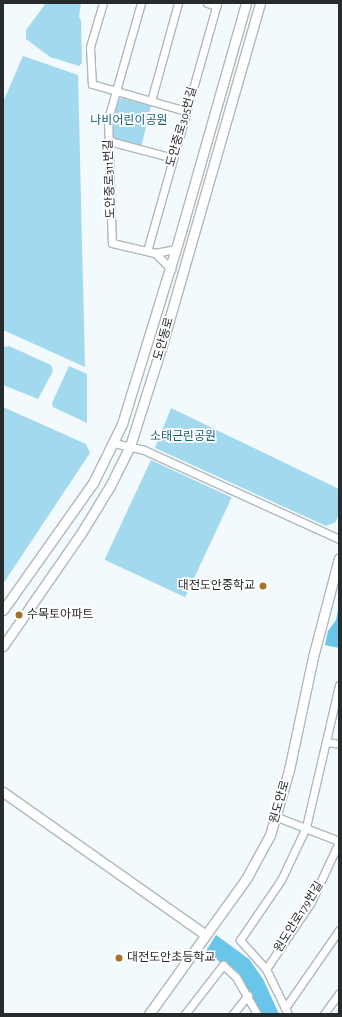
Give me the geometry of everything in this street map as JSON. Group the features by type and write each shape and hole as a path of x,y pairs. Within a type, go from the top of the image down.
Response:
{"main road":[{"name":"도안동로","path":"3,610 93,483 114,443 129,406 176,249 246,3"},
{"name":"도안동로","path":"3,646 80,535 110,486 130,446 162,345 260,3"},
{"name":"원도안로","path":"149,1014 253,868 277,817 339,558"},
{"path":"3,792 206,935"}],"street":[{"path":"102,3 90,47 92,84 186,111"},
{"name":"도안중로311번길","path":"141,3 108,120 112,243 155,253 176,249"},
{"path":"151,101 178,3"},
{"path":"207,3 217,4"},
{"name":"도안중로305번길","path":"147,252 217,4"},
{"path":"109,141 173,158"},
{"path":"155,253 170,269"},
{"path":"114,443 144,450 339,539"},
{"path":"287,1011 266,968 240,940 281,880 306,827 327,742 339,685"},
{"path":"327,742 339,744"},
{"name":"원도안로179번길","path":"266,968 311,902 339,842 306,827 277,817"},
{"path":"287,1011 339,930"},
{"path":"185,1014 223,965 236,977 248,995 257,1014"},
{"path":"324,1014 339,993"},
{"path":"233,1014 248,995"}],"green space":[{"path":"46,3 81,3 79,17 81,21 82,63 79,66 50,57 26,39 26,30"},
{"path":"23,56 78,75 85,367 3,330 3,102"},
{"name":"나비어린이공원","path":"122,98 151,106 141,148 114,140 111,137 111,120 117,100"},
{"path":"9,346 51,365 53,371 38,399 3,385 3,347"},
{"path":"69,366 87,374 87,423 53,407 52,403"},
{"path":"3,407 86,444 90,453 3,584"},
{"name":"소태근린공원","path":"171,408 339,489 339,513 336,522 326,526 155,448"},
{"path":"151,460 232,498 185,597 105,560"}],"shaded area":[{"path":"339,605 339,648 325,645 328,631 336,620"},
{"path":"216,935 249,959 263,979 279,1014 258,1014 237,976 206,951"}],"place":[{"name":"대전도안중학교","path":"263,586"},
{"name":"수목토아파트","path":"19,615"},
{"name":"대전도안초등학교","path":"119,958"}]}
